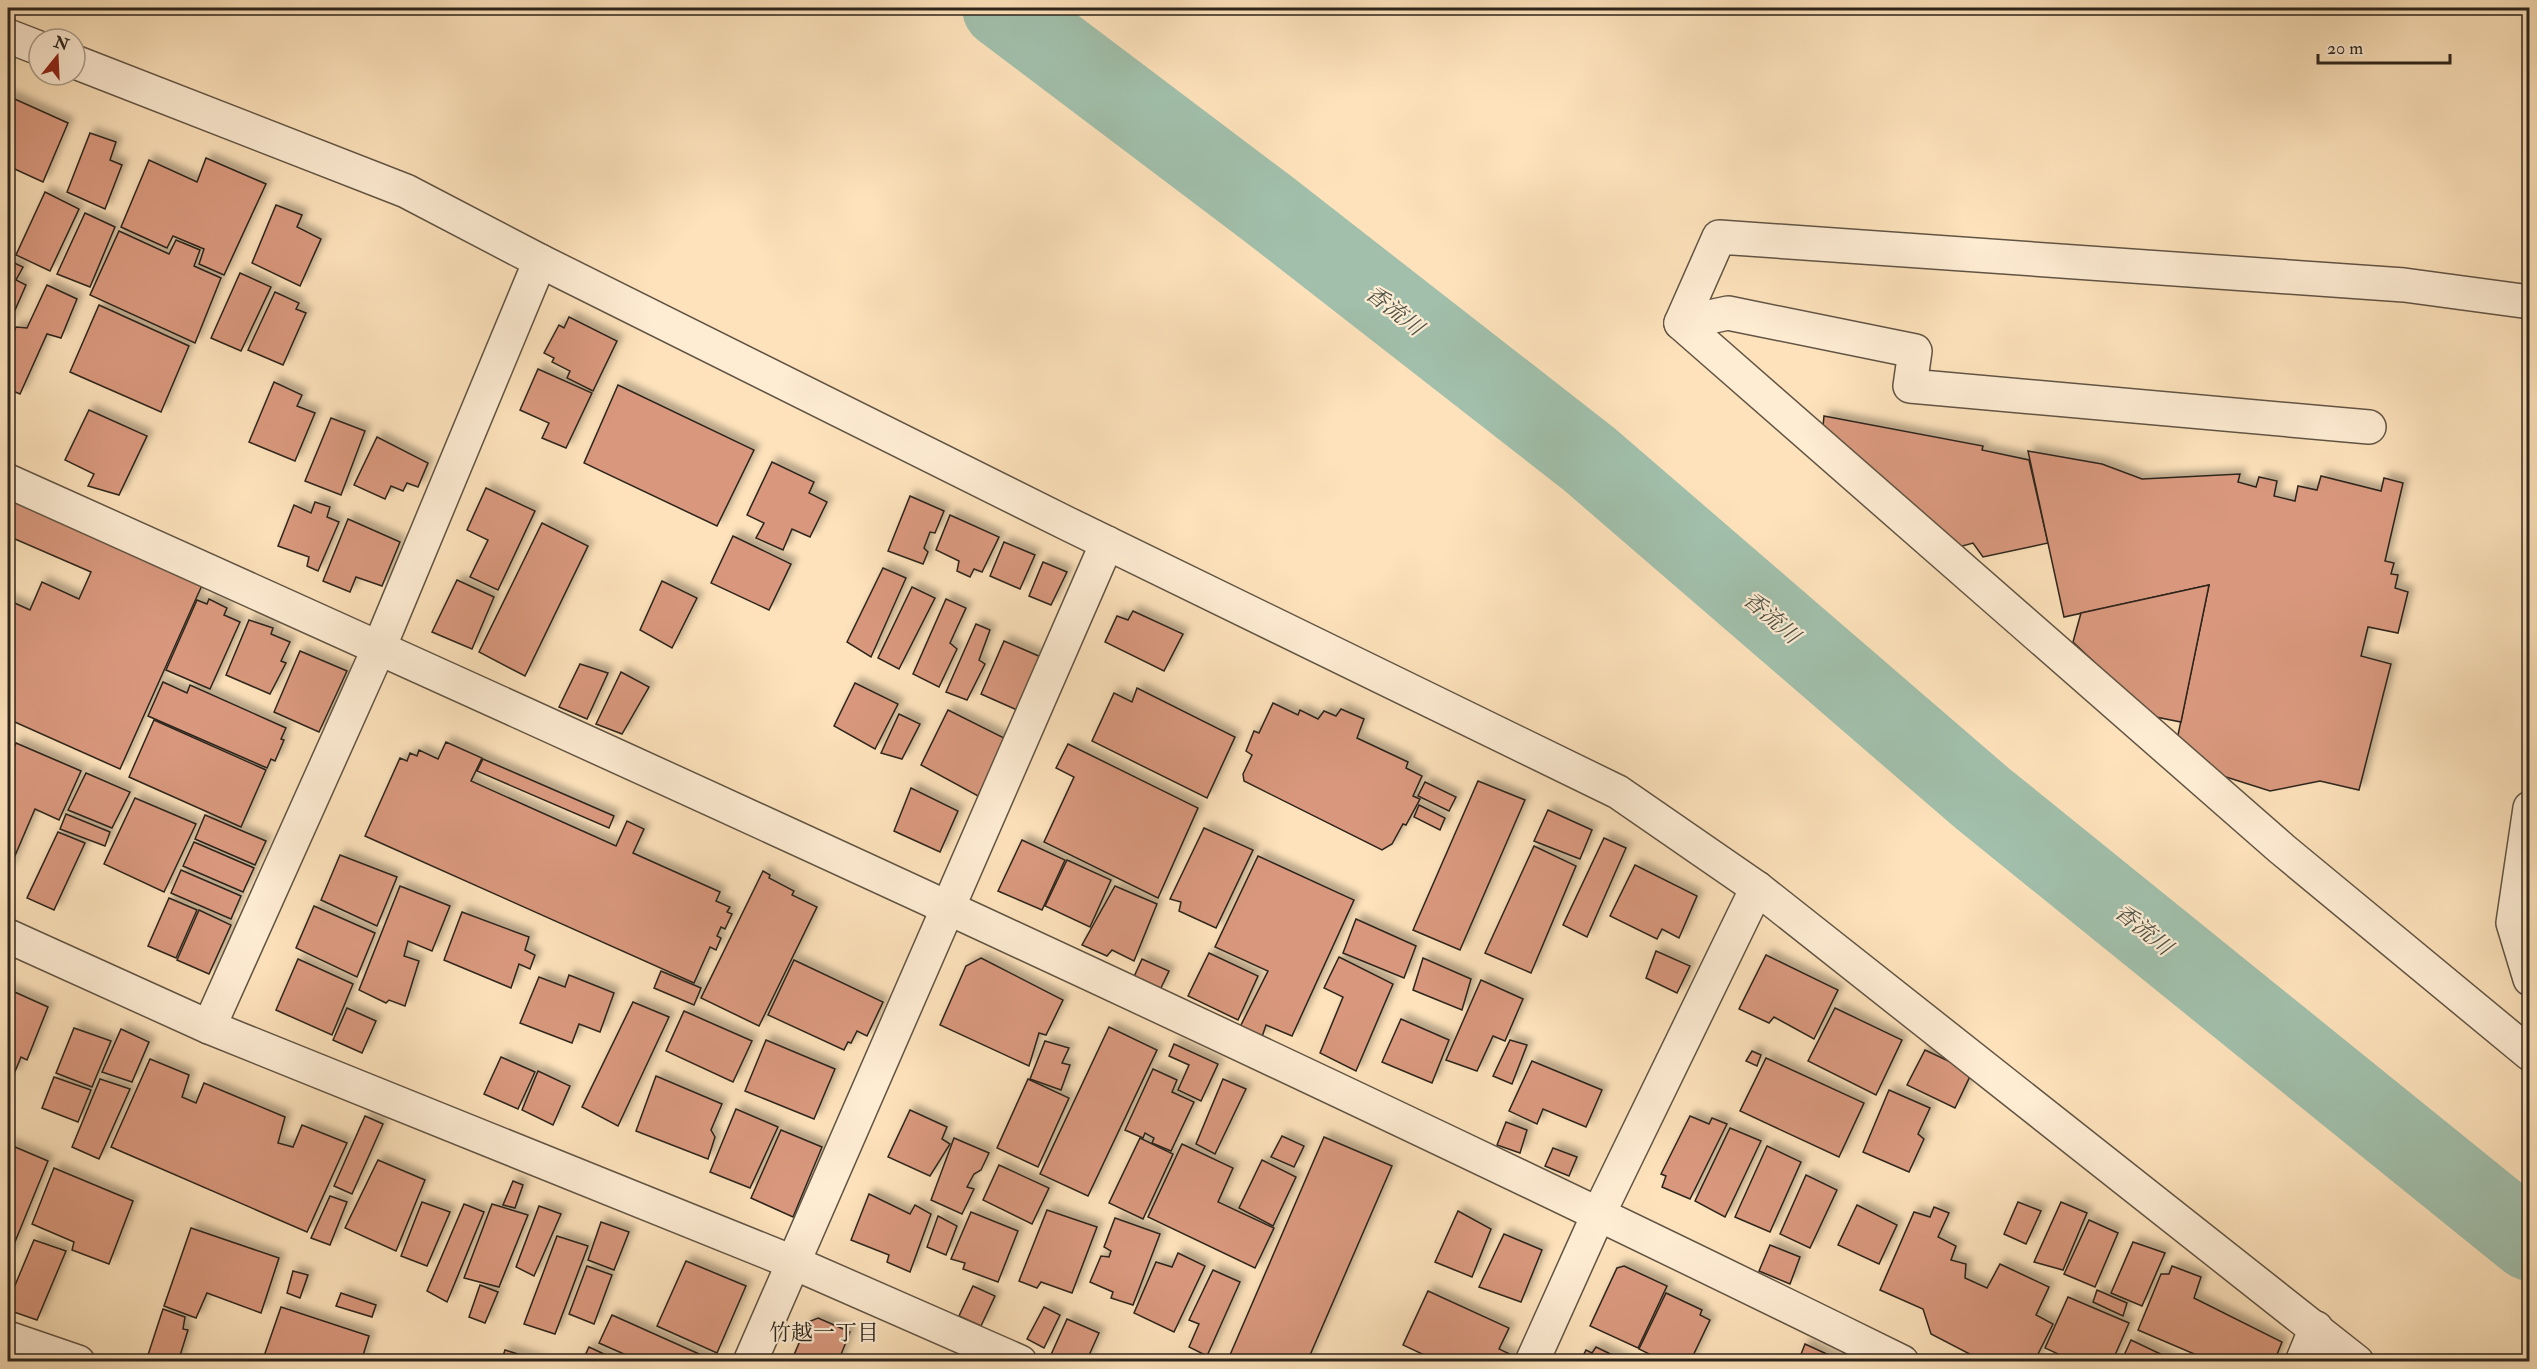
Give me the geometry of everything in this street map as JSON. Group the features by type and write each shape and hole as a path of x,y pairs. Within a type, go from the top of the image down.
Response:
{"street":[{"path":"8,36 27,43"},
{"path":"87,67 406,191 540,261 1107,543 1618,792 1756,888 2357,1362"},
{"path":"1681,323 1719,237 2404,285 2529,302"},
{"path":"209,1027 379,648 540,261"},
{"path":"1681,323 1728,313 1916,351 1910,386 2369,427"},
{"path":"1681,323 2282,849 2529,1054"},
{"path":"8,481 947,906 1599,1213 1902,1362"},
{"path":"750,1362 1107,543"},
{"path":"2529,808 2513,923 2529,979"},
{"path":"1532,1362 1599,1213 1756,888"},
{"path":"8,936 209,1027 792,1262 1020,1362"},
{"path":"2302,1362 2316,1329"},
{"path":"8,1338 78,1362"}],"building":[{"path":"8,96 68,123 43,182 8,166"},
{"path":"90,133 116,142 110,160 122,165 105,209 67,192"},
{"path":"206,158 266,184 224,275 199,264 204,249 173,236 167,248 121,227 149,160 197,182"},
{"path":"45,192 79,209 50,271 16,255"},
{"path":"276,205 302,215 297,227 321,239 300,286 252,263"},
{"path":"85,213 115,227 90,287 57,274"},
{"path":"119,231 169,254 176,240 200,250 194,266 221,278 195,343 90,295"},
{"path":"8,260 23,267 16,280 26,285 8,326"},
{"path":"240,273 271,287 241,351 211,338"},
{"path":"47,285 77,299 61,338 47,334 20,394 8,389 8,345 16,327 27,328"},
{"path":"275,292 299,303 296,309 306,313 283,365 248,350"},
{"path":"99,305 189,346 161,412 70,372"},
{"path":"569,317 617,341 593,391 567,378 570,371 552,362 554,358 544,353 559,325 564,328"},
{"path":"538,369 592,393 566,448 542,438 549,423 520,410"},
{"path":"274,382 302,395 297,406 315,413 295,461 249,442"},
{"path":"618,385 754,450 717,526 584,463"},
{"path":"89,410 147,436 119,495 88,486 94,474 65,460"},
{"path":"1824,416 1983,446 1982,450 2029,460 2048,543 1983,557 1973,543 1959,547 1823,426"},
{"path":"331,418 365,431 341,495 305,481"},
{"path":"377,437 428,463 418,487 407,483 403,491 391,486 385,499 354,485"},
{"path":"2028,451 2102,464 2142,479 2240,474 2238,482 2256,487 2259,477 2277,481 2274,496 2295,501 2298,486 2317,490 2321,476 2381,491 2384,478 2403,483 2385,561 2394,563 2391,574 2398,575 2395,588 2408,592 2398,633 2368,627 2361,656 2391,664 2359,790 2320,781 2270,791 2223,776 2177,740 2209,585 2064,617"},
{"path":"772,462 814,482 809,493 827,502 810,537 792,529 783,550 756,538 764,523 747,515"},
{"path":"486,488 535,511 498,590 470,577 488,540 467,530"},
{"path":"8,496 203,583 120,769 8,719 8,600 30,610 42,582 79,599 91,572 8,536"},
{"path":"910,496 944,511 935,533 930,532 924,548 928,552 923,564 888,551"},
{"path":"315,502 330,507 327,517 339,522 318,571 307,566 309,557 278,546 294,505 311,513"},
{"path":"950,515 999,537 982,572 974,569 970,577 957,571 959,561 936,550"},
{"path":"348,519 400,542 382,586 356,577 350,592 323,581"},
{"path":"542,523 588,546 525,676 479,652"},
{"path":"733,536 791,564 769,610 711,583"},
{"path":"1004,542 1035,555 1020,589 990,576"},
{"path":"1043,562 1067,572 1051,605 1029,596"},
{"path":"883,568 906,578 871,657 847,642"},
{"path":"457,580 494,597 472,649 432,632"},
{"path":"662,581 697,598 672,648 640,630"},
{"path":"2209,585 2181,722 2151,716 2073,642 2081,613"},
{"path":"912,587 935,598 899,669 878,658"},
{"path":"209,599 227,608 224,615 240,622 210,689 166,670 197,600 207,604"},
{"path":"946,599 966,608 950,643 957,649 939,687 913,674"},
{"path":"1133,611 1183,634 1164,671 1105,642 1117,616 1128,620"},
{"path":"249,620 273,628 271,634 290,642 281,661 286,663 270,694 226,675"},
{"path":"976,624 990,630 979,660 985,664 967,700 946,692"},
{"path":"1004,641 1041,657 1017,710 981,694"},
{"path":"300,651 347,671 319,732 274,712"},
{"path":"580,664 608,673 587,719 559,707"},
{"path":"621,672 649,687 622,734 596,724"},
{"path":"163,682 187,693 190,685 286,728 281,739 284,740 275,761 271,759 267,768 148,716"},
{"path":"855,683 898,704 875,749 834,726"},
{"path":"1137,688 1235,737 1207,798 1092,741 1114,693 1132,702"},
{"path":"1273,703 1298,715 1300,710 1318,719 1324,711 1336,716 1341,709 1364,719 1357,738 1408,762 1406,768 1422,776 1413,796 1420,799 1406,825 1403,824 1392,844 1382,850 1244,781 1243,774 1252,755 1246,751 1254,731 1259,733"},
{"path":"948,710 1006,739 978,796 921,765"},
{"path":"899,714 920,724 902,759 881,753"},
{"path":"154,720 266,770 241,827 129,777"},
{"path":"446,742 482,758 471,781 616,846 627,821 644,829 633,853 720,892 716,901 730,907 727,912 732,914 725,929 721,927 717,936 721,938 716,950 710,947 694,983 365,836 400,758 407,761 410,753 417,756 419,750 438,759"},
{"path":"16,743 81,771 59,820 35,809 8,872 8,761"},
{"path":"1068,744 1198,808 1158,898 1044,842 1074,777 1056,768"},
{"path":"483,759 614,816 609,828 477,771"},
{"path":"86,773 130,792 112,828 68,810"},
{"path":"1478,781 1525,800 1460,950 1413,930"},
{"path":"1425,782 1456,797 1449,811 1418,796"},
{"path":"911,788 958,811 940,852 894,831"},
{"path":"135,798 196,824 164,892 104,864"},
{"path":"1419,805 1445,818 1440,830 1414,817"},
{"path":"1548,810 1592,830 1580,859 1534,841"},
{"path":"66,814 110,832 105,846 60,829"},
{"path":"205,815 266,841 255,865 195,839"},
{"path":"1204,828 1253,850 1216,928 1179,911 1181,902 1170,899"},
{"path":"58,832 85,843 54,910 27,898"},
{"path":"1604,838 1626,848 1587,937 1563,925"},
{"path":"1022,840 1065,860 1042,910 998,891"},
{"path":"194,842 254,868 243,892 183,866"},
{"path":"1534,846 1576,866 1531,973 1485,953"},
{"path":"340,855 397,877 377,926 321,900"},
{"path":"1258,856 1354,900 1292,1036 1266,1025 1262,1037 1240,1027 1268,971 1215,947"},
{"path":"1067,860 1111,880 1090,927 1045,906"},
{"path":"1635,865 1697,896 1679,938 1662,929 1657,939 1610,916"},
{"path":"181,870 241,896 231,919 171,893"},
{"path":"763,871 770,875 769,878 794,891 792,895 817,907 759,1026 701,998"},
{"path":"400,886 450,906 432,951 408,941 404,956 419,961 405,1006 389,1000 386,1003 359,990"},
{"path":"1115,886 1157,904 1134,961 1112,950 1107,956 1082,945"},
{"path":"169,898 197,910 176,958 148,946"},
{"path":"314,906 375,933 357,977 296,948"},
{"path":"199,910 231,925 209,974 177,960"},
{"path":"462,912 529,937 525,950 535,955 530,969 519,964 511,988 444,960"},
{"path":"1356,919 1416,946 1404,978 1343,953"},
{"path":"1656,951 1690,966 1677,993 1646,978"},
{"path":"1209,953 1258,976 1238,1020 1188,996"},
{"path":"1766,955 1838,990 1814,1039 1774,1017 1769,1023 1739,1009"},
{"path":"1339,957 1393,984 1356,1071 1320,1053 1343,997 1324,988"},
{"path":"981,958 1063,1000 1046,1035 1039,1033 1029,1066 940,1025 966,966"},
{"path":"1423,958 1471,979 1462,1010 1413,990"},
{"path":"298,959 353,984 332,1035 276,1010"},
{"path":"1142,959 1169,971 1159,992 1133,979"},
{"path":"794,960 883,1002 867,1036 857,1031 851,1043 848,1042 844,1050 768,1015"},
{"path":"661,971 701,988 694,1005 654,988"},
{"path":"569,975 614,993 600,1032 579,1024 572,1043 520,1023 539,977 565,987"},
{"path":"1481,980 1523,999 1505,1041 1493,1036 1477,1071 1446,1060"},
{"path":"8,989 48,1007 27,1060 21,1057 14,1074 8,1071"},
{"path":"633,1002 669,1017 618,1126 582,1107"},
{"path":"347,1008 376,1021 362,1053 333,1040"},
{"path":"1835,1008 1902,1040 1876,1095 1808,1061"},
{"path":"684,1011 752,1041 733,1082 666,1051"},
{"path":"1401,1019 1449,1040 1432,1083 1382,1062"},
{"path":"1109,1027 1157,1050 1088,1196 1040,1174"},
{"path":"74,1028 111,1041 92,1087 56,1073"},
{"path":"121,1029 149,1042 132,1082 102,1072"},
{"path":"766,1040 835,1069 814,1119 745,1091"},
{"path":"1510,1040 1527,1045 1512,1084 1493,1076"},
{"path":"1045,1041 1069,1048 1062,1063 1070,1065 1061,1090 1030,1079"},
{"path":"1174,1044 1218,1064 1201,1101 1178,1090 1189,1065 1169,1056"},
{"path":"1925,1050 1972,1072 1955,1108 1907,1085"},
{"path":"1752,1051 1761,1055 1757,1066 1746,1061"},
{"path":"501,1057 535,1072 518,1109 484,1094"},
{"path":"1766,1058 1864,1103 1839,1157 1740,1111"},
{"path":"150,1059 189,1075 182,1097 196,1103 204,1083 285,1117 278,1143 293,1147 302,1125 347,1143 307,1232 111,1147"},
{"path":"1532,1061 1602,1090 1586,1127 1543,1109 1537,1124 1509,1111"},
{"path":"1153,1069 1177,1080 1172,1092 1194,1102 1171,1151 1152,1143 1154,1138 1145,1133 1143,1138 1125,1130"},
{"path":"538,1071 570,1086 553,1125 522,1110"},
{"path":"656,1076 722,1104 711,1130 715,1137 708,1159 636,1131"},
{"path":"54,1077 91,1090 78,1122 42,1108"},
{"path":"100,1079 130,1089 99,1159 72,1147"},
{"path":"1028,1079 1069,1098 1038,1167 997,1148"},
{"path":"1223,1079 1246,1089 1215,1154 1196,1144"},
{"path":"1889,1090 1930,1108 1918,1134 1924,1139 1909,1172 1863,1152"},
{"path":"736,1109 778,1127 750,1188 710,1172"},
{"path":"910,1110 947,1127 942,1139 950,1144 930,1176 888,1157"},
{"path":"365,1116 383,1124 352,1194 334,1186"},
{"path":"1690,1116 1709,1124 1712,1118 1727,1124 1690,1199 1662,1187 1666,1176 1661,1174"},
{"path":"1506,1122 1527,1130 1520,1153 1497,1145"},
{"path":"1730,1128 1761,1141 1725,1217 1695,1201"},
{"path":"781,1130 822,1147 793,1217 751,1198"},
{"path":"1282,1136 1304,1146 1294,1167 1271,1157"},
{"path":"1324,1137 1392,1166 1307,1362 1227,1362"},
{"path":"954,1138 989,1153 981,1170 974,1174 967,1187 974,1189 962,1214 931,1200"},
{"path":"1140,1138 1173,1154 1143,1219 1109,1203"},
{"path":"8,1144 48,1161 8,1259"},
{"path":"1182,1144 1233,1168 1218,1202 1274,1228 1255,1268 1148,1217"},
{"path":"1767,1146 1801,1162 1770,1232 1735,1217"},
{"path":"1553,1148 1577,1157 1569,1176 1545,1166"},
{"path":"378,1160 425,1180 396,1251 345,1228"},
{"path":"1262,1160 1296,1177 1273,1226 1239,1208"},
{"path":"999,1165 1049,1188 1032,1224 983,1200"},
{"path":"54,1168 133,1201 109,1264 72,1250 74,1242 32,1224"},
{"path":"1806,1175 1837,1190 1810,1248 1780,1234"},
{"path":"513,1181 523,1185 515,1208 503,1205"},
{"path":"869,1194 910,1214 915,1205 931,1214 910,1272 887,1262 889,1255 851,1240"},
{"path":"330,1196 347,1202 330,1245 311,1238"},
{"path":"422,1202 450,1212 427,1266 401,1256"},
{"path":"2018,1202 2041,1211 2026,1244 2004,1234"},
{"path":"2061,1202 2087,1213 2063,1270 2034,1262"},
{"path":"464,1204 484,1212 447,1302 427,1291"},
{"path":"492,1204 528,1215 499,1287 464,1278"},
{"path":"1857,1205 1897,1225 1879,1264 1838,1245"},
{"path":"539,1206 561,1214 534,1276 516,1267"},
{"path":"1934,1207 1949,1213 1938,1237 1956,1246 1951,1260 1966,1264 1965,1278 1987,1288 2000,1264 2049,1287 2036,1315 2053,1324 2034,1362 1985,1362 1931,1334 1923,1309 1880,1290 1914,1212 1930,1217"},
{"path":"1047,1210 1097,1227 1072,1293 1041,1282 1037,1288 1019,1281"},
{"path":"1458,1211 1491,1229 1472,1277 1435,1262"},
{"path":"971,1212 1018,1231 998,1282 963,1269 965,1263 951,1259"},
{"path":"938,1216 957,1226 946,1255 927,1247"},
{"path":"1115,1218 1160,1234 1133,1305 1111,1298 1113,1292 1090,1282 1101,1256 1109,1257 1111,1251 1104,1247"},
{"path":"2089,1220 2118,1233 2095,1287 2064,1274"},
{"path":"601,1222 629,1232 614,1270 588,1260"},
{"path":"191,1228 279,1258 261,1313 207,1293 196,1318 164,1306"},
{"path":"1504,1234 1542,1250 1521,1302 1479,1287"},
{"path":"557,1236 588,1246 555,1334 524,1324"},
{"path":"34,1240 66,1251 37,1320 8,1310 8,1302"},
{"path":"2133,1242 2165,1253 2142,1306 2111,1293"},
{"path":"1770,1245 1800,1257 1790,1284 1759,1271"},
{"path":"1178,1253 1205,1266 1174,1332 1134,1313 1156,1262 1172,1267"},
{"path":"686,1261 746,1286 717,1353 657,1326"},
{"path":"587,1266 612,1275 594,1324 569,1314"},
{"path":"1624,1266 1667,1286 1638,1348 1590,1326 1617,1268"},
{"path":"2172,1266 2201,1277 2194,1298 2282,1342 2274,1362 2213,1362 2138,1330 2161,1274 2169,1274"},
{"path":"1213,1270 1240,1282 1207,1356 1189,1347 1199,1324 1189,1320"},
{"path":"293,1271 308,1275 300,1298 287,1293"},
{"path":"480,1285 498,1292 485,1323 469,1317"},
{"path":"973,1286 995,1296 981,1326 959,1316"},
{"path":"2097,1290 2127,1303 2123,1316 2093,1302"},
{"path":"1428,1291 1509,1328 1499,1349 1514,1356 1511,1362 1439,1362 1403,1345"},
{"path":"341,1293 376,1305 372,1317 336,1306"},
{"path":"1666,1293 1702,1310 1700,1315 1710,1320 1690,1362 1665,1362 1639,1349"},
{"path":"2068,1297 2129,1323 2112,1362 2075,1362 2045,1348"},
{"path":"281,1307 369,1336 361,1362 262,1362"},
{"path":"1044,1307 1060,1315 1044,1348 1027,1339"},
{"path":"163,1309 185,1317 183,1329 188,1330 178,1362 155,1362 147,1358"},
{"path":"612,1315 717,1362 642,1362 599,1343"},
{"path":"818,1318 850,1332 838,1362 791,1362 808,1322"},
{"path":"1067,1319 1099,1333 1086,1362 1061,1362 1050,1357"},
{"path":"2131,1340 2171,1359 2170,1362 2121,1362"},
{"path":"1805,1344 1844,1362 1798,1362"},
{"path":"589,1347 621,1362 582,1362"},
{"path":"1596,1347 1627,1362 1580,1362 1586,1350 1592,1353"},
{"path":"505,1350 543,1362 501,1362"}],"waterway":[{"name":"香流川","path":"1002,8 1267,208 1589,459 1982,798 2530,1241"}],"district":[{"name":"竹越一丁目","path":"824,1332"}]}
